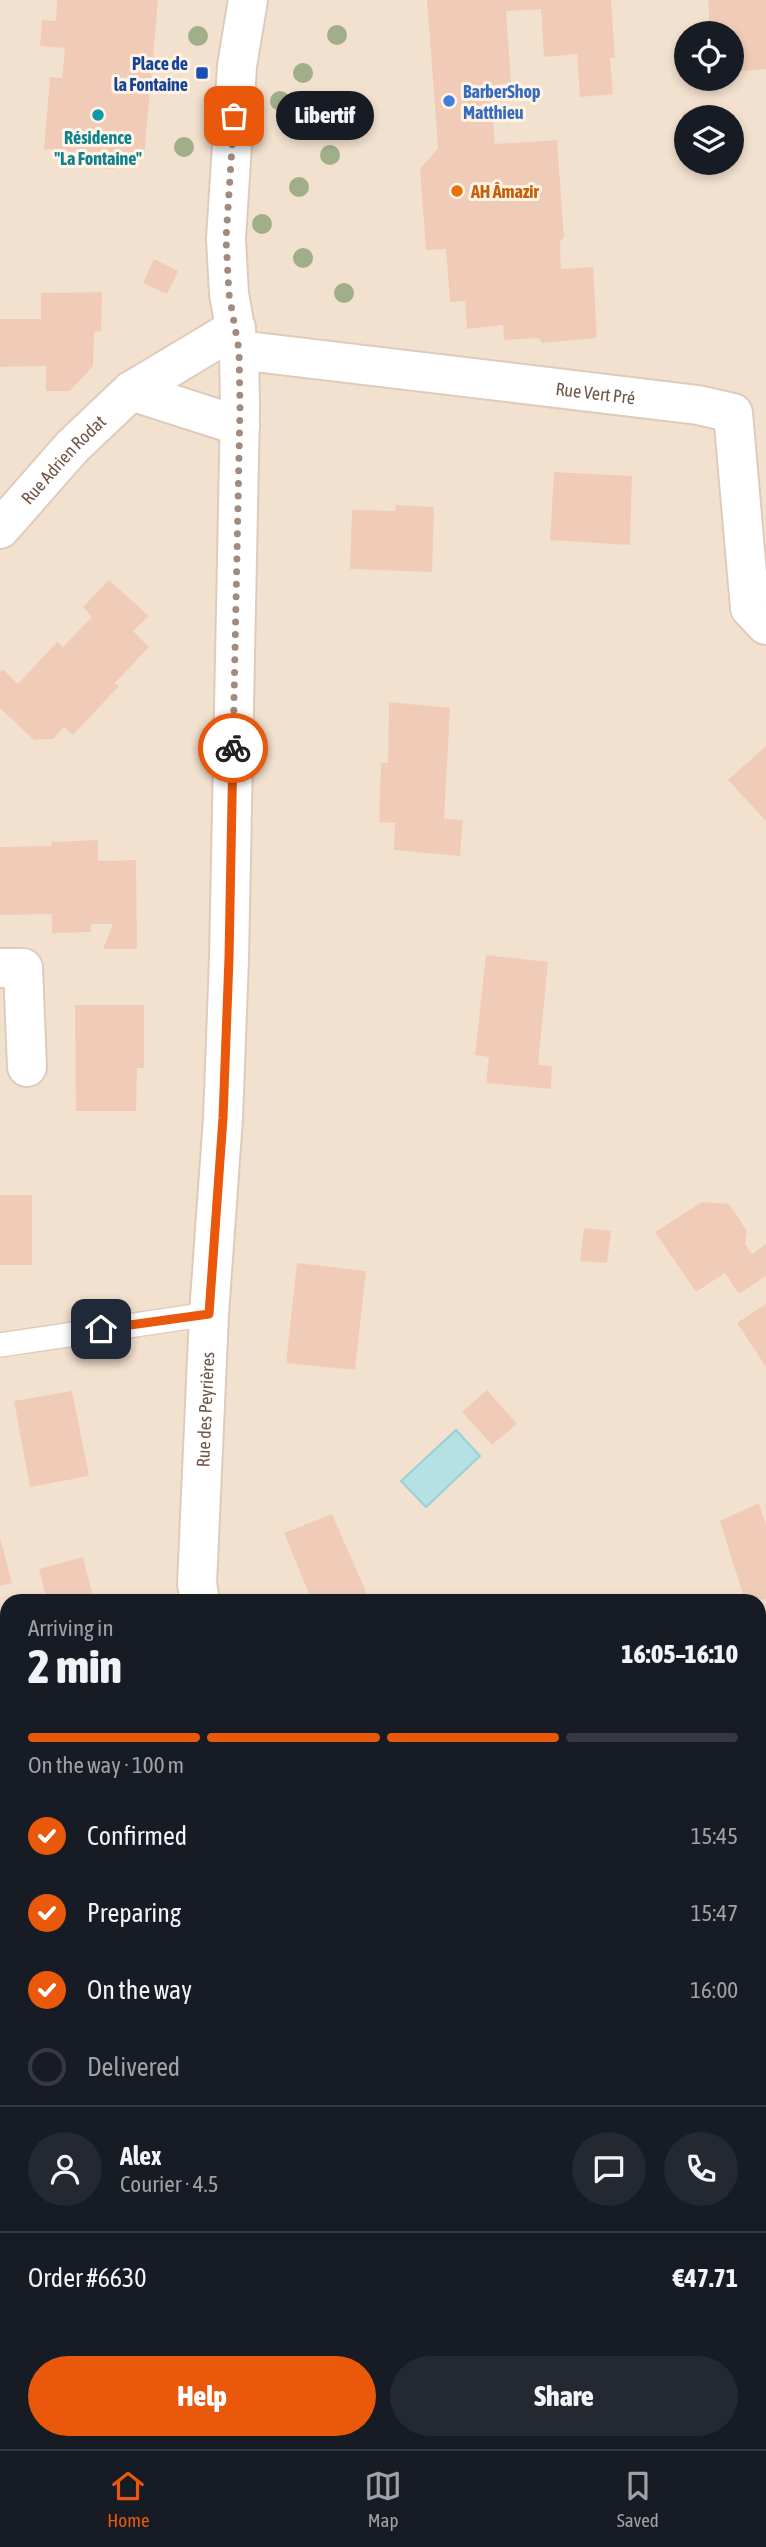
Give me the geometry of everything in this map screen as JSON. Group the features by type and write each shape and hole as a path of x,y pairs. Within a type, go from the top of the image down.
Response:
{"street":[{"name":"Rue des Peyrières","path":"199,1594 197,1584 209,1314 223,1118 229,958 240,426 237,339 229,294 226,239 237,66 248,0"},
{"name":"Rue Adrien Rodat","path":"0,529 72,447 131,391 237,339"},
{"name":"Rue Vert Pré","path":"237,339 698,405 750,416 750,608 766,625"},
{"path":"131,391 240,426"},
{"path":"0,968 23,968 27,1067"}],"lane":[{"path":"0,1345 209,1314"}],"shaded area":[{"path":"0,0 766,0 766,1594 0,1594"}],"water":[{"path":"456,1430 480,1456 426,1507 401,1481"}],"building":[{"name":"Résidence \"La Fontaine\"","path":"57,0 158,0 144,158 115,155 114,169 71,165 73,152 44,149 50,77 62,78 65,48 40,46 42,20 56,21"},
{"path":"427,0 611,0 615,58 610,58 613,94 580,97 577,54 544,57 541,9 506,11 511,83 489,86 495,144 557,140 564,237 560,242 561,269 593,267 597,338 542,343 539,338 504,340 503,325 467,329 465,301 450,302 446,249 426,250 420,169 438,148"},
{"path":"708,0 766,0 766,69 744,71 744,21 709,21"},
{"path":"154,259 178,271 167,294 143,283"},
{"path":"102,292 101,331 94,332 93,366 70,391 46,391 46,366 0,367 0,319 41,319 41,293"},
{"path":"554,472 632,476 630,545 550,540"},
{"path":"396,505 434,507 432,572 350,569 352,510 395,511"},
{"path":"109,580 149,616 133,631 149,647 115,683 119,686 73,735 64,727 53,739 34,740 0,708 0,672 3,669 18,684 57,642 63,647 92,617 83,607"},
{"path":"389,702 450,708 444,819 463,820 460,856 394,850 395,823 379,822 381,763 388,763"},
{"path":"766,746 766,821 728,780"},
{"path":"98,840 98,861 136,860 137,949 103,949 113,924 91,924 91,932 52,933 52,914 0,915 0,847 52,846 51,842"},
{"path":"486,955 548,962 538,1065 552,1066 551,1089 486,1083 489,1057 475,1055"},
{"path":"75,1005 144,1005 144,1068 137,1068 136,1111 76,1111"},
{"path":"0,1195 32,1195 32,1265 0,1265"},
{"path":"702,1202 729,1204 747,1231 745,1244 752,1254 766,1244 766,1276 739,1294 725,1273 696,1292 655,1232"},
{"path":"584,1228 611,1231 607,1263 580,1261"},
{"path":"297,1263 366,1271 355,1370 286,1363"},
{"path":"766,1304 766,1367 737,1323"},
{"path":"487,1390 517,1424 492,1445 462,1412"},
{"path":"72,1391 89,1476 30,1487 14,1401"},
{"path":"759,1503 766,1525 766,1594 743,1594 720,1521"},
{"path":"332,1514 367,1594 309,1594 284,1533"},
{"path":"0,1538 12,1583 0,1586"},
{"path":"83,1557 92,1594 45,1594 39,1569"}],"way so far":[{"path":"233,748 240,407 239,350 229,294 226,239 234,116"}],"place":[{"name":"Place de la Fontaine","path":"202,73"},
{"name":"BarberShop Matthieu","path":"449,101"},
{"name":"Résidence \"La Fontaine\"","path":"98,115"},
{"name":"Libertif","path":"234,116"},
{"name":"AH Âmazir","path":"457,191"}],"route":[{"path":"101,1329 209,1314 223,1118 233,748"}]}
